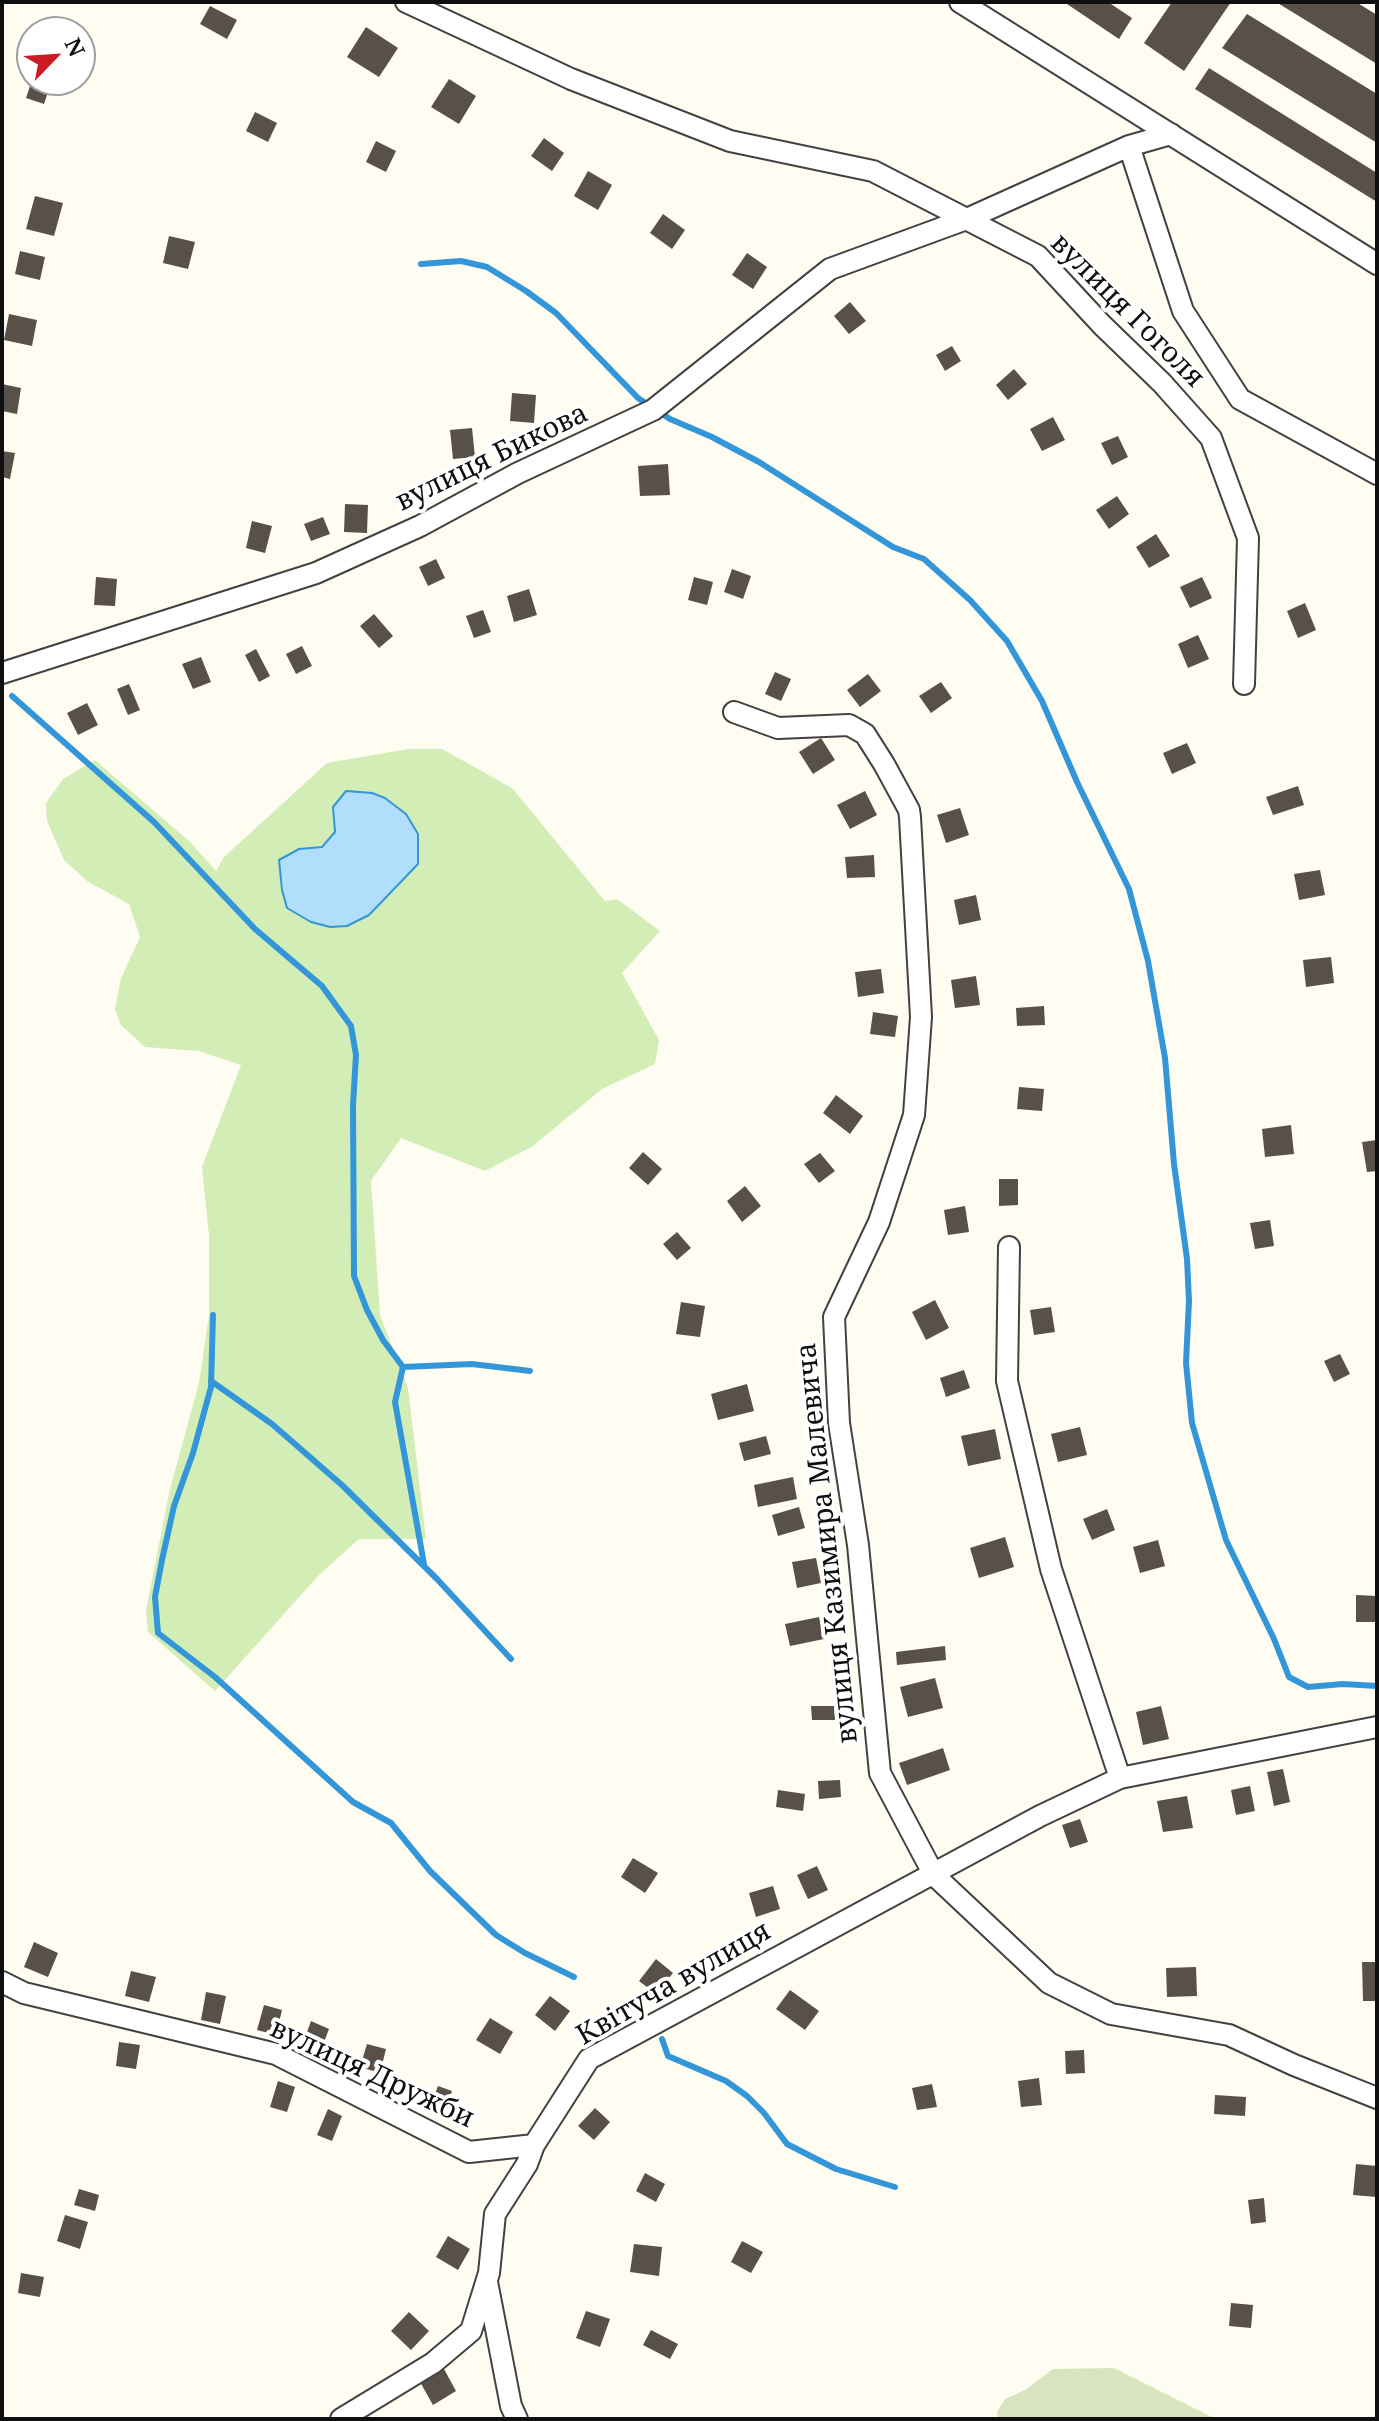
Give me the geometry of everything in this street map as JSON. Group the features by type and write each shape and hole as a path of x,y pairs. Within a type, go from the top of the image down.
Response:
{"street":[{"name":"вулиця Гоголя","path":"406,2 571,79 730,141 873,171 1038,256 1211,438 1248,538 1244,684"},
{"path":"960,2 1377,264"},
{"name":"вулиця Бикова","path":"2,673 316,573 420,526 518,473 653,410 830,269 969,218 1129,146 1171,134"},
{"path":"1129,146 1183,311 1240,399 1377,474"},
{"name":"вулиця Казимира Малевича","path":"734,712 778,728 849,725 857,729 865,734 909,810 921,1017 914,1115 879,1222 834,1317 839,1423 858,1545 880,1773 934,1875"},
{"path":"1009,1247 1007,1381 1051,1569 1120,1778"},
{"name":"Квітуча вулиця","path":"341,2419 433,2363 471,2331 487,2279 495,2214 527,2164 534,2145 589,2059 1040,1816 1120,1778 1377,1727"},
{"path":"934,1875 1049,1983 1111,2014 1229,2035 1377,2098"},
{"name":"вулиця Дружби","path":"2,1982 24,1993 276,2054 469,2152 534,2145"},
{"path":"487,2279 511,2406 517,2419"}],"green space":[{"path":"408,749 442,749 512,788 605,901 617,899 660,931 622,973 659,1040 655,1064 602,1089 533,1146 485,1171 401,1138 371,1181 380,1315 408,1388 426,1539 359,1539 318,1576 215,1691 148,1632 146,1610 170,1489 199,1383 209,1315 209,1236 202,1167 241,1065 199,1051 145,1047 121,1025 115,1009 121,978 140,937 129,904 87,881 64,860 47,821 46,803 63,779 95,760 190,842 216,871 224,857 327,763"},
{"path":"1114,2368 1216,2419 998,2419 997,2412 1005,2399 1025,2390 1053,2369"}],"water":[{"path":"346,791 372,793 385,798 406,814 418,834 418,864 369,915 347,926 330,927 311,922 287,908 279,860 299,849 322,847 335,832 333,807"}],"building":[{"path":"1064,2 1108,2 1132,18 1119,39"},
{"path":"1172,2 1231,2 1184,71 1144,43"},
{"path":"1276,2 1356,2 1377,15 1377,64"},
{"path":"210,6 237,20 227,39 200,24"},
{"path":"1247,14 1377,94 1377,143 1222,48"},
{"path":"366,27 398,48 379,77 347,57"},
{"path":"1209,68 1377,173 1377,202 1195,89"},
{"path":"449,79 476,96 459,124 431,107"},
{"path":"27,96 47,96 44,104"},
{"path":"255,112 277,123 268,142 246,131"},
{"path":"544,138 564,153 552,171 531,156"},
{"path":"376,141 396,151 386,172 366,162"},
{"path":"588,171 612,185 598,210 574,196"},
{"path":"35,196 63,203 54,236 26,229"},
{"path":"663,214 685,230 672,249 650,233"},
{"path":"169,236 195,242 188,269 163,263"},
{"path":"20,251 45,257 40,280 15,274"},
{"path":"747,253 767,267 753,289 732,275"},
{"path":"850,302 866,321 849,334 834,316"},
{"path":"9,314 37,320 32,346 4,340"},
{"path":"952,346 961,361 945,371 936,355"},
{"path":"1014,369 1027,384 1008,400 996,385"},
{"path":"2,384 21,388 17,414 2,411"},
{"path":"512,393 536,395 534,423 510,421"},
{"path":"1053,417 1065,440 1042,451 1030,429"},
{"path":"472,428 475,457 453,459 450,430"},
{"path":"1118,436 1128,457 1112,465 1101,443"},
{"path":"2,451 15,453 10,479 2,477"},
{"path":"668,464 670,495 640,496 638,466"},
{"path":"1117,496 1129,514 1109,529 1096,510"},
{"path":"345,504 368,505 367,533 344,532"},
{"path":"323,517 330,534 311,541 304,524"},
{"path":"252,521 272,526 265,553 246,548"},
{"path":"1156,534 1170,556 1149,568 1136,547"},
{"path":"436,559 445,578 428,586 419,567"},
{"path":"732,569 751,576 743,599 724,592"},
{"path":"96,577 117,579 115,606 94,605"},
{"path":"694,577 713,582 707,605 688,600"},
{"path":"1202,577 1212,598 1190,608 1180,587"},
{"path":"529,589 537,615 514,622 507,596"},
{"path":"1305,603 1316,630 1298,638 1287,611"},
{"path":"483,610 491,632 474,638 466,616"},
{"path":"374,614 393,636 379,648 360,626"},
{"path":"1198,635 1209,659 1188,668 1178,644"},
{"path":"302,646 312,666 296,674 286,654"},
{"path":"256,649 270,676 259,682 245,655"},
{"path":"201,657 211,682 193,689 182,664"},
{"path":"775,672 791,679 781,701 765,694"},
{"path":"868,674 881,691 860,707 847,690"},
{"path":"941,682 952,698 931,713 919,696"},
{"path":"129,684 140,710 128,715 117,689"},
{"path":"87,703 98,725 78,735 67,713"},
{"path":"821,738 835,760 813,774 799,752"},
{"path":"1187,743 1196,763 1172,774 1163,753"},
{"path":"1298,786 1304,805 1273,815 1266,797"},
{"path":"865,791 877,815 850,829 837,805"},
{"path":"960,808 969,835 946,843 937,815"},
{"path":"874,855 875,877 847,878 845,857"},
{"path":"1320,870 1325,895 1299,900 1294,874"},
{"path":"976,895 981,920 959,925 954,900"},
{"path":"1331,957 1334,983 1306,987 1303,960"},
{"path":"881,969 884,993 858,997 855,972"},
{"path":"976,976 980,1005 955,1008 951,980"},
{"path":"1044,1006 1045,1025 1017,1026 1016,1008"},
{"path":"873,1012 898,1016 895,1037 870,1034"},
{"path":"1019,1087 1044,1089 1042,1111 1017,1109"},
{"path":"836,1095 863,1116 850,1134 823,1113"},
{"path":"1291,1125 1294,1154 1265,1157 1262,1129"},
{"path":"1377,1140 1377,1171 1367,1172 1362,1142"},
{"path":"643,1152 662,1169 648,1185 629,1168"},
{"path":"820,1153 835,1171 819,1183 804,1164"},
{"path":"999,1179 1018,1179 1018,1205 999,1206"},
{"path":"745,1186 761,1206 742,1222 727,1201"},
{"path":"965,1206 969,1232 948,1235 944,1210"},
{"path":"1270,1220 1274,1246 1255,1249 1250,1223"},
{"path":"677,1232 691,1248 677,1260 663,1244"},
{"path":"935,1300 949,1328 926,1340 912,1312"},
{"path":"681,1302 705,1306 700,1337 676,1334"},
{"path":"1051,1307 1055,1332 1034,1335 1030,1310"},
{"path":"1340,1354 1350,1374 1334,1382 1324,1361"},
{"path":"964,1370 970,1388 946,1397 940,1378"},
{"path":"747,1384 754,1411 718,1420 711,1394"},
{"path":"1080,1427 1087,1455 1058,1462 1051,1434"},
{"path":"995,1429 1001,1459 968,1466 961,1436"},
{"path":"766,1436 771,1454 744,1461 739,1443"},
{"path":"793,1477 797,1499 758,1507 754,1485"},
{"path":"799,1507 805,1528 778,1536 772,1515"},
{"path":"1107,1509 1115,1530 1092,1540 1083,1519"},
{"path":"1005,1537 1014,1567 979,1578 970,1548"},
{"path":"1158,1540 1165,1566 1140,1573 1133,1547"},
{"path":"816,1558 821,1583 797,1588 792,1562"},
{"path":"1356,1595 1377,1596 1377,1622 1356,1622"},
{"path":"819,1617 824,1639 790,1646 785,1624"},
{"path":"945,1646 946,1660 897,1665 896,1652"},
{"path":"935,1678 943,1708 908,1717 900,1687"},
{"path":"811,1706 834,1706 835,1720 812,1720"},
{"path":"1161,1706 1169,1739 1143,1745 1136,1712"},
{"path":"943,1748 950,1770 907,1785 899,1763"},
{"path":"1283,1769 1290,1802 1274,1806 1267,1772"},
{"path":"840,1780 841,1797 819,1799 818,1781"},
{"path":"1250,1786 1255,1811 1236,1815 1231,1790"},
{"path":"778,1790 805,1794 803,1811 776,1807"},
{"path":"1187,1796 1193,1828 1163,1832 1157,1801"},
{"path":"1080,1819 1088,1842 1070,1848 1062,1825"},
{"path":"633,1858 658,1873 645,1893 621,1877"},
{"path":"817,1866 828,1890 808,1899 797,1875"},
{"path":"773,1886 780,1909 756,1917 749,1893"},
{"path":"34,1942 58,1953 48,1977 24,1967"},
{"path":"656,1959 673,1973 656,1994 639,1981"},
{"path":"1362,1962 1377,1962 1377,2001 1363,2001"},
{"path":"1196,1967 1197,1996 1167,1997 1166,1968"},
{"path":"131,1971 156,1977 149,2002 125,1996"},
{"path":"790,1990 819,2011 805,2030 776,2009"},
{"path":"206,1992 226,1996 220,2024 201,2020"},
{"path":"550,1996 570,2011 555,2031 535,2015"},
{"path":"264,2005 282,2010 276,2035 257,2030"},
{"path":"490,2018 513,2032 500,2054 476,2040"},
{"path":"311,2021 329,2029 321,2050 303,2043"},
{"path":"119,2042 140,2045 136,2069 116,2066"},
{"path":"367,2044 386,2049 380,2073 360,2067"},
{"path":"1084,2050 1085,2073 1066,2074 1065,2051"},
{"path":"1039,2078 1042,2105 1021,2107 1018,2081"},
{"path":"278,2081 295,2087 287,2112 270,2107"},
{"path":"932,2084 937,2107 917,2110 912,2088"},
{"path":"438,2086 452,2091 442,2118 428,2113"},
{"path":"1215,2095 1246,2097 1245,2116 1214,2114"},
{"path":"595,2108 610,2122 594,2140 578,2126"},
{"path":"328,2109 342,2116 332,2141 317,2135"},
{"path":"1356,2164 1377,2166 1377,2197 1353,2195"},
{"path":"645,2173 665,2184 656,2202 636,2191"},
{"path":"79,2189 99,2195 95,2211 74,2205"},
{"path":"1264,2198 1266,2222 1251,2224 1248,2200"},
{"path":"65,2215 88,2222 80,2249 57,2241"},
{"path":"448,2236 470,2249 458,2270 436,2257"},
{"path":"742,2241 763,2252 751,2273 731,2262"},
{"path":"634,2244 662,2247 659,2276 630,2272"},
{"path":"21,2273 44,2277 40,2297 18,2293"},
{"path":"1231,2303 1253,2305 1251,2328 1229,2326"},
{"path":"586,2311 610,2319 600,2347 576,2338"},
{"path":"409,2312 429,2331 411,2350 391,2331"},
{"path":"651,2330 678,2344 670,2359 643,2345"},
{"path":"444,2369 456,2391 433,2405 420,2382"}],"waterway":[{"path":"421,264 461,261 487,267 526,291 556,313 638,398 670,419 759,462 893,547 924,559 970,600 1007,641 1042,701 1129,889 1148,961 1165,1058 1174,1164 1187,1259 1189,1301 1186,1363 1192,1423 1226,1540 1289,1677 1308,1687 1343,1684 1377,1686"},
{"path":"12,696 154,822 255,929 322,986 351,1026 356,1055 353,1105 354,1276 383,1340 403,1367 472,1364 530,1371"},
{"path":"213,1315 211,1387 193,1453 174,1506 162,1560 155,1597 158,1633 215,1677 353,1802 391,1823 430,1871 496,1935 574,1977"},
{"path":"403,1367 395,1402 424,1564"},
{"path":"211,1381 272,1424 343,1486 437,1579 511,1659"},
{"path":"662,2039 668,2056 726,2081 747,2096 787,2144 836,2169 895,2187"}]}
